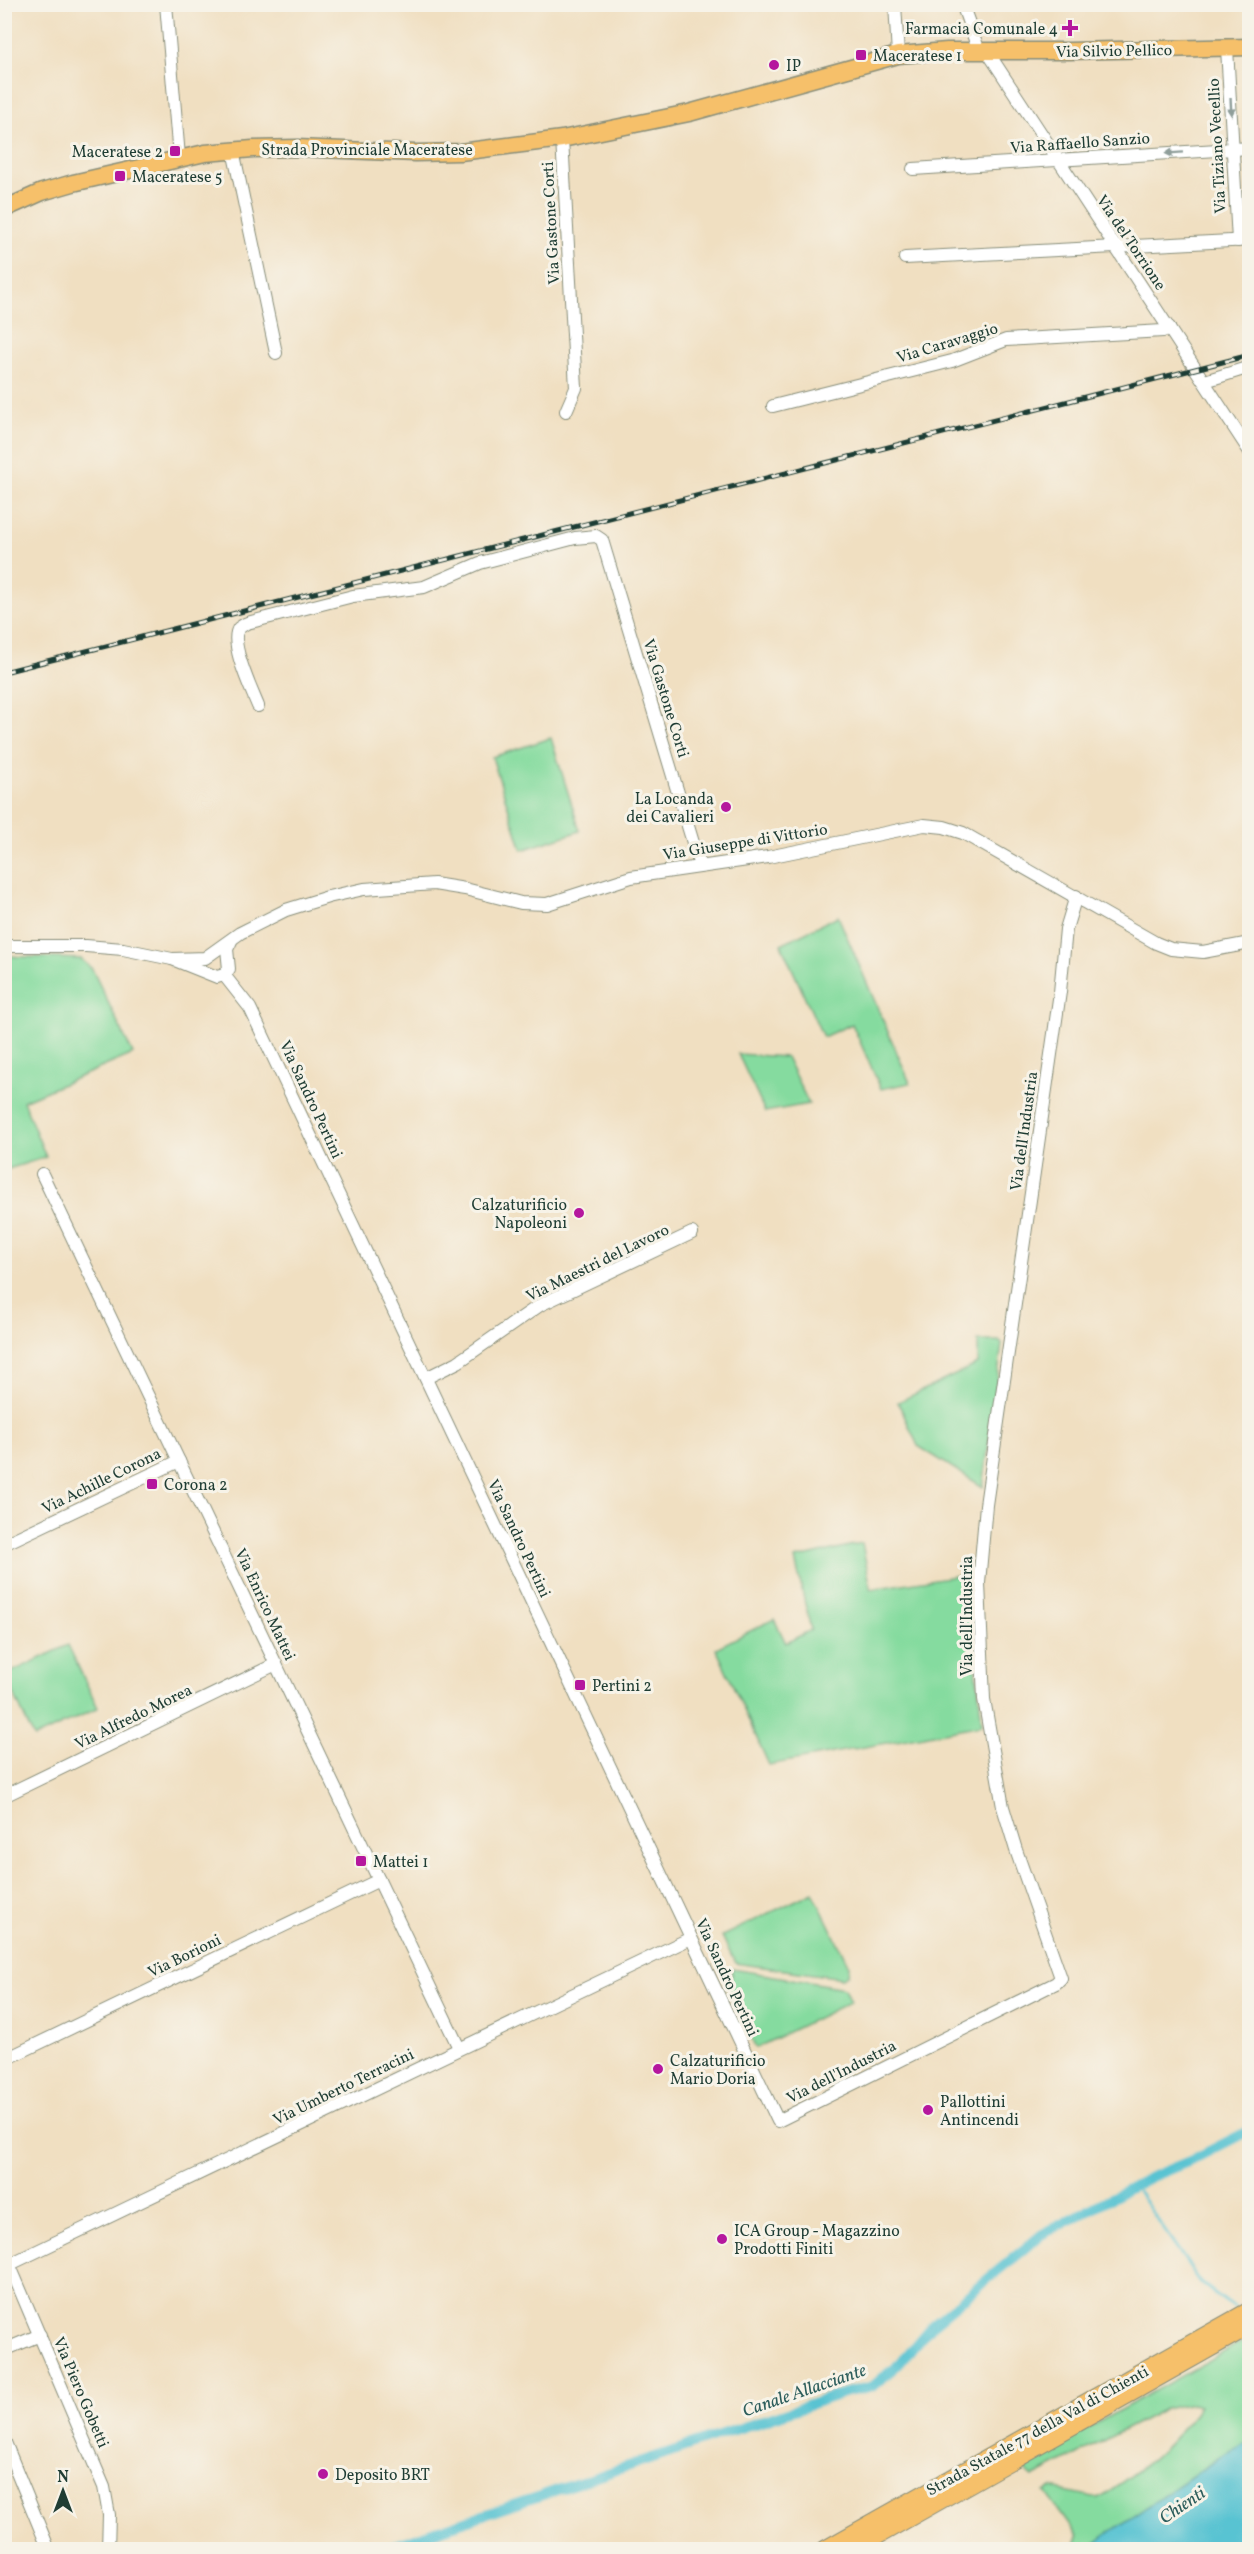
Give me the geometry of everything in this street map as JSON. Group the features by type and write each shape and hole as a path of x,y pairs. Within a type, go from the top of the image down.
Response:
{"highway":[{"name":"Strada Statale 77 della Val di Chienti","path":"1023,2446 1250,2311"},
{"name":"Strada Statale 77 della Val di Chienti","path":"825,2550 966,2478 1250,2325"},
{"name":"Strada Statale 77 della Val di Chienti","path":"851,2550 966,2478"}],"main road":[{"name":"Via Silvio Pellico","path":"983,51 1250,47"},
{"name":"Strada Provinciale Maceratese","path":"4,208 53,189 179,158 233,150 297,148 416,153 460,152 562,139 689,113 898,55 983,51"}],"street":[{"path":"166,4 179,158"},
{"path":"895,4 898,55"},
{"name":"Via del Torrione","path":"962,4 983,51 1059,161 1250,452"},
{"name":"Via Tiziano Vecellio","path":"1227,48 1233,149 1244,241"},
{"name":"Via Gastone Corti","path":"562,139 576,388 566,411"},
{"name":"Via Raffaello Sanzio","path":"913,169 1250,148"},
{"path":"233,150 276,353"},
{"path":"905,258 1244,241"},
{"name":"Via Caravaggio","path":"773,406 952,361 1006,340 1162,331 1169,327"},
{"path":"1205,381 1250,367"},
{"name":"Via Gastone Corti","path":"258,706 236,646 236,635 239,628 247,623 353,596 424,587 480,563 575,538 588,535 597,536 602,540 700,866"},
{"name":"Via Giuseppe di Vittorio","path":"207,972 204,966 227,949 231,940 250,927 286,910 364,889 434,884 457,887 521,903 547,904 631,877 788,853 908,827 934,826 963,833 1156,943 1171,949 1203,952 1250,943"},
{"name":"Via dell'Industria","path":"778,2121 1061,1978 1016,1850 996,1773 984,1699 979,1583 986,1505 1060,992 1066,929 1076,897"},
{"path":"4,946 108,947 172,959 207,972 213,977 224,975"},
{"path":"172,959 216,956"},
{"name":"Via Giuseppe di Vittorio","path":"216,956 230,965 224,975"},
{"name":"Via Sandro Pertini","path":"224,975 250,1008 778,2121"},
{"name":"Via Enrico Mattei","path":"42,1174 459,2048"},
{"name":"Via Maestri del Lavoro","path":"426,1378 458,1362 540,1305 692,1233"},
{"name":"Via Achille Corona","path":"4,1544 179,1461"},
{"name":"Via Alfredo Morea","path":"4,1796 276,1664"},
{"name":"Via Borioni","path":"4,2060 379,1880"},
{"name":"Via Umberto Terracini","path":"7,2266 692,1938"},
{"name":"Via Piero Gobetti","path":"4,2252 7,2266 40,2335 104,2487 109,2515 108,2550"},
{"path":"4,2350 40,2335"},
{"path":"4,2440 49,2550"}],"green space":[{"path":"551,738 580,831 522,850 492,757"},
{"path":"838,916 910,1083 881,1089 852,1024 823,1037 781,944"},
{"path":"5,956 81,959 92,969 133,1054 23,1101 46,1157 5,1170"},
{"path":"738,1054 786,1057 809,1104 765,1112"},
{"path":"978,1341 999,1341 1002,1344 983,1487 918,1446 898,1402 978,1364"},
{"path":"862,1543 871,1589 961,1575 966,1596 973,1594 974,1647 982,1725 769,1765 716,1648 774,1619 786,1643 811,1630 795,1559"},
{"path":"68,1645 98,1708 34,1738 5,1675"},
{"path":"813,1892 849,1966 848,1974 842,1978 735,1963 722,1936"},
{"path":"733,1969 844,1988 850,2002 756,2048 725,1984 731,1979"},
{"path":"1249,2338 1249,2441 1223,2455 1088,2549 1077,2549 1077,2536 1045,2492 1052,2488 1098,2498 1128,2478 1167,2446 1199,2405 1192,2403 1164,2409 1033,2477 1020,2466"}],"water":[{"name":"Chienti","path":"1249,2441 1249,2549 1088,2549 1223,2455"}],"waterway":[{"name":"Canale Allacciante","path":"380,2550 844,2393 873,2386 901,2362 932,2325 1041,2235 1151,2177 1190,2161 1250,2130"},
{"path":"1134,2186 1201,2283 1234,2308"}],"railway":[{"path":"4,672 1250,355"}],"place":[{"name":"Farmacia Comunale 4","path":"1070,28"},
{"name":"Maceratese 1","path":"861,55"},
{"name":"IP","path":"774,65"},
{"name":"Maceratese 2","path":"175,151"},
{"name":"Maceratese 5","path":"120,176"},
{"name":"La Locanda dei Cavalieri","path":"726,807"},
{"name":"Calzaturificio Napoleoni","path":"579,1213"},
{"name":"Corona 2","path":"152,1484"},
{"name":"Pertini 2","path":"580,1685"},
{"name":"Mattei 1","path":"361,1861"},
{"name":"Calzaturificio Mario Doria","path":"658,2069"},
{"name":"Pallottini Antincendi","path":"928,2110"},
{"name":"ICA Group - Magazzino Prodotti Finiti","path":"722,2239"},
{"name":"Deposito BRT","path":"323,2474"}]}
